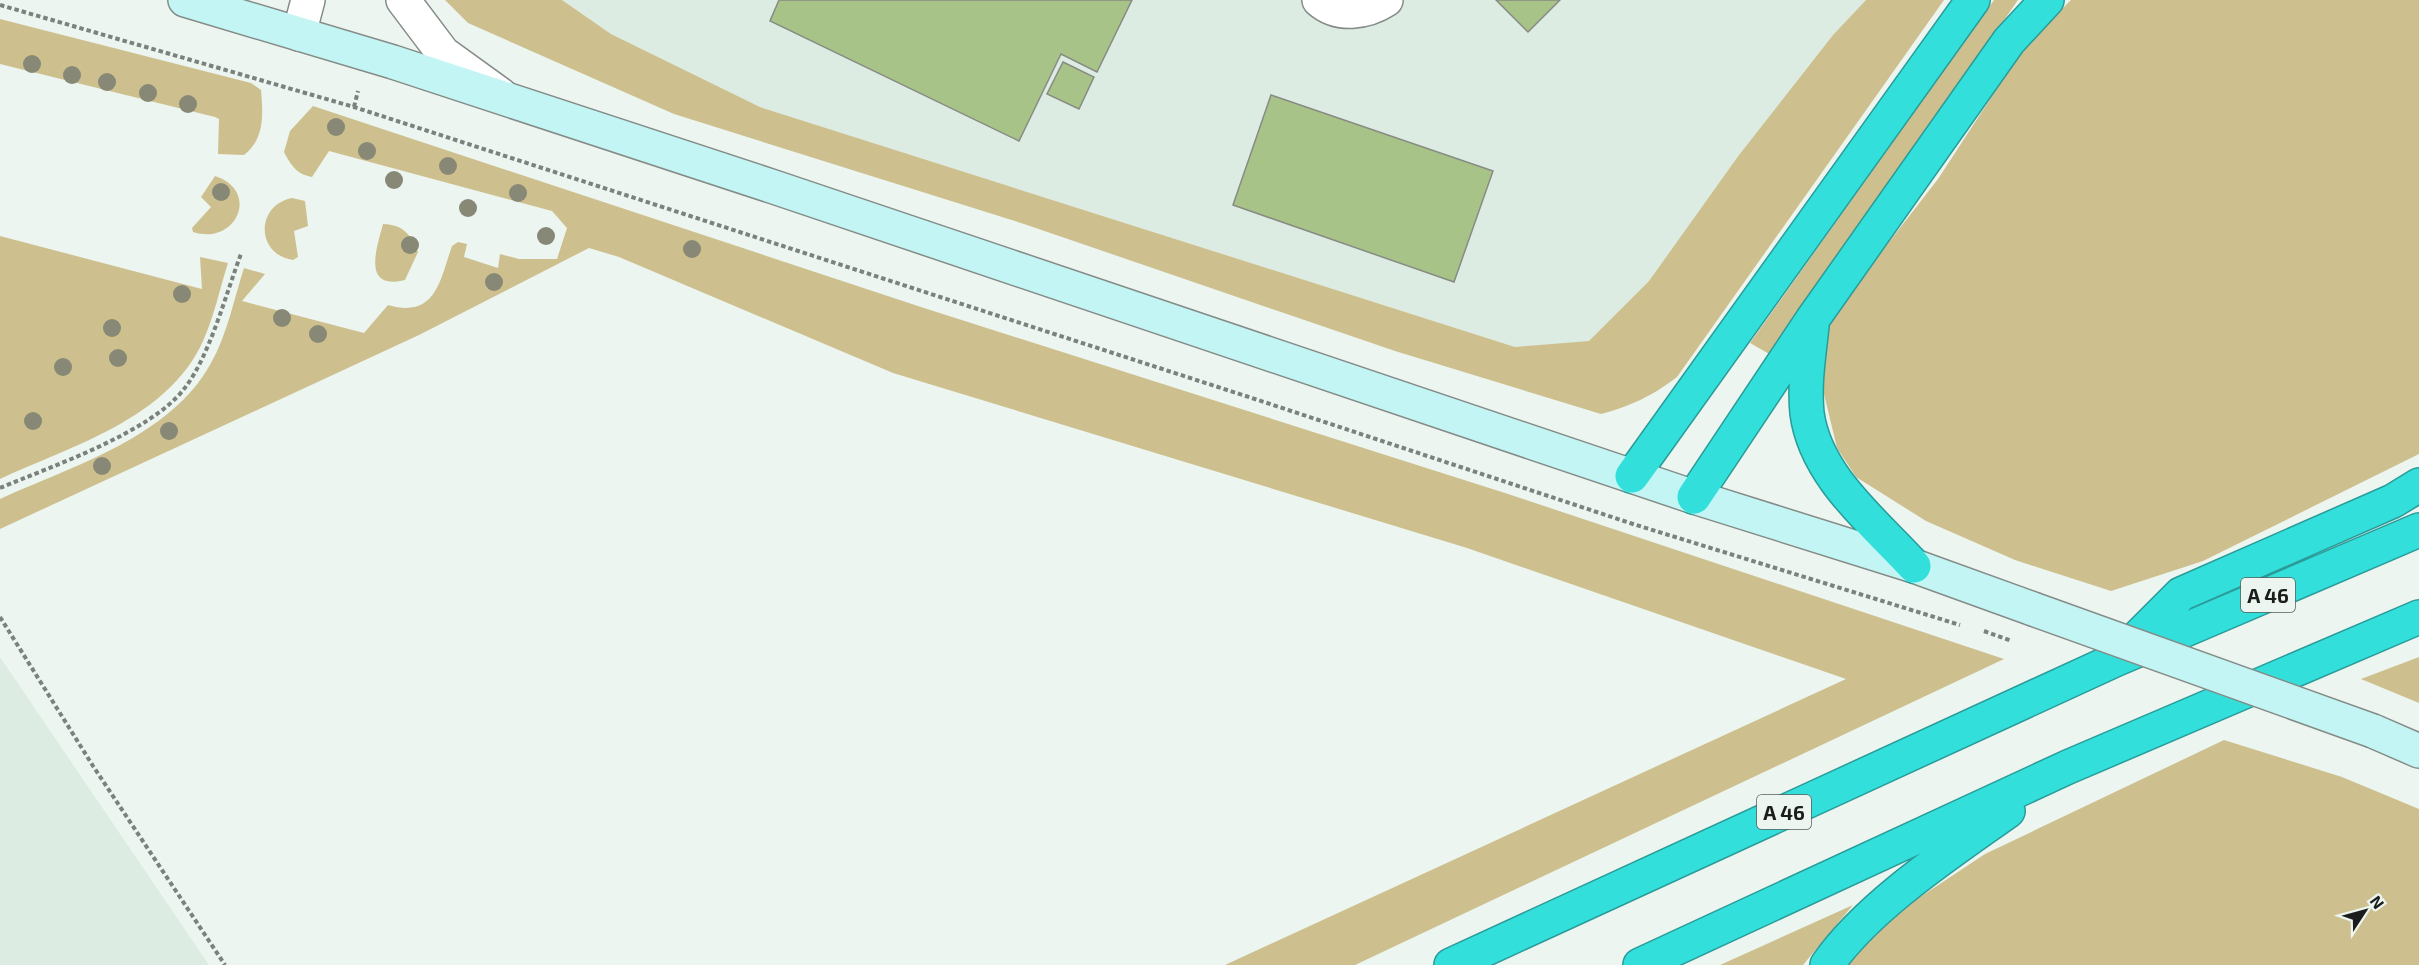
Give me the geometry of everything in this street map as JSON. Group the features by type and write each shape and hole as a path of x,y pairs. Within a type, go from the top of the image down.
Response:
{"highway":[{"path":"1632,476 1973,0"},
{"path":"1694,497 1812,320 2009,41 2047,0"},
{"path":"1812,320 1806,386 1808,415 1817,448 1830,473 1914,566"},
{"path":"2117,659 2181,594 2393,501 2419,486"},
{"name":"A 46","path":"1450,965 2117,659 2419,531"},
{"path":"1640,965 2068,767 2419,617"},
{"path":"1827,965 1837,951 1886,903 2068,767"}],"main road":[{"path":"185,0 510,101 1694,497 1914,566 2373,731 2419,751"}],"street":[{"path":"299,34 308,0"},
{"path":"403,0 443,53 510,101"},
{"path":"1319,0 1342,11 1364,11 1386,0"}],"path":[{"path":"0,5 343,104 1258,399 1633,524 1961,625"},
{"path":"0,488 122,434 159,413 185,388 207,345 241,254"},
{"path":"0,616 93,766 225,965"},
{"path":"1972,628 1984,631"}],"shaded area":[{"path":"445,0 562,0 611,34 760,107 1515,347 1589,341 1649,281 1739,155 1833,35 1866,0 1944,0 1677,377 1641,400 1601,414 1395,351 1024,224 674,114 468,23"},
{"path":"562,0 1866,0 1833,35 1739,155 1649,281 1589,342 1515,347 760,107 611,34"},
{"path":"1994,0 2018,0 1771,355 1750,343"},
{"path":"2071,0 2419,0 2419,454 2203,561 2111,591 2015,560 1926,521 1856,477 1837,448 1823,390 1827,330 1861,278 1938,179 2024,47"},
{"path":"0,19 251,83 261,90 262,117 256,141 244,155 218,154 219,119 215,117 0,64"},
{"path":"313,106 924,308 1505,493 2004,659 1355,965 1225,965 1846,679 1467,548 893,373 619,257 589,248 419,335 0,529 0,499 118,446 146,430 171,411 193,389 211,363 222,341 244,268 265,274 242,301 364,333 388,305 404,308 417,306 434,294 452,246 458,242 467,244 464,257 498,268 500,254 519,259 557,259 567,228 552,211 329,151 312,177 302,174 292,165 284,152 290,131"},
{"path":"215,176 229,183 237,193 240,204 237,215 231,224 221,231 208,234 193,232 192,228 211,207 201,197"},
{"path":"292,198 305,201 308,226 294,231 298,257 293,260 281,256 272,249 266,240 265,229 266,219 272,210 280,202"},
{"path":"383,224 396,226 405,232 418,252 405,280 391,282 382,279 377,273 376,255"},
{"path":"0,236 202,289 200,257 228,263 203,341 187,368 166,391 115,427 0,479"},
{"path":"0,657 209,965 0,965"},
{"path":"2419,657 2419,703 2361,679"},
{"path":"2224,740 2342,777 2419,809 2419,965 1846,965 1899,911 1985,854"},
{"path":"1853,905 1803,965 1720,965"}],"building":[{"path":"779,0 1132,0 1097,72 1061,54 1019,141 770,21"},
{"path":"1496,0 1560,0 1528,32"},
{"path":"1063,62 1094,77 1079,109 1047,94"},
{"path":"1271,95 1493,171 1454,282 1233,205"}]}
